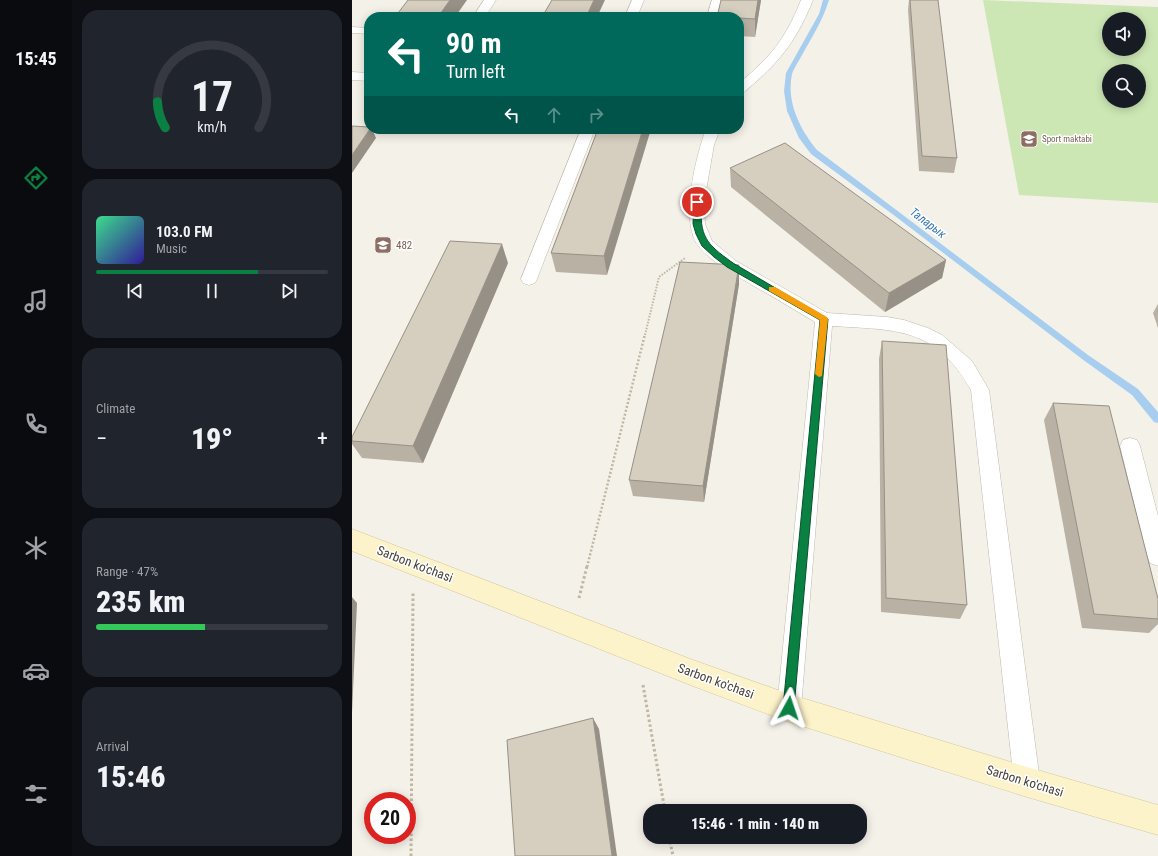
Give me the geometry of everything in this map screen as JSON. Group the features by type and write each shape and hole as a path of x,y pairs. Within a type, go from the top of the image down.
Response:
{"street":[{"name":"Sarbon ko'chasi","path":"352,540 637,651 789,708 1027,782 1158,820"}],"lane":[{"path":"482,12 490,0"},
{"path":"635,12 638,0"},
{"path":"714,12 718,0"},
{"path":"744,85 774,59 789,40 807,0"},
{"path":"352,30 364,31"},
{"path":"352,76 364,77"},
{"path":"529,279 586,134"},
{"path":"710,134 707,145 697,202 697,224 705,244 730,265 824,319 887,323 904,326 922,332 936,339 966,366 980,390 1027,782"},
{"path":"789,708 824,319"},
{"path":"1130,446 1158,556"}],"path":[{"path":"572,626 659,277 705,244"},
{"path":"411,856 414,563"},
{"path":"637,651 664,804"},
{"path":"670,844 673,856"}],"green space":[{"path":"983,0 1158,7 1158,203 1019,195"}],"building":[{"path":"408,0 450,0 442,12 399,12"},
{"path":"552,0 594,0 588,12 545,12"},
{"path":"721,0 758,0 755,19 744,18 744,12 718,12"},
{"path":"910,0 938,0 957,158 922,156"},
{"path":"352,126 364,127 364,134 367,134 352,155"},
{"path":"596,134 641,134 604,256 551,253"},
{"path":"785,143 946,260 889,293 730,168"},
{"path":"450,241 502,244 413,446 352,441 352,437"},
{"path":"680,262 739,265 703,486 629,480"},
{"path":"882,341 946,345 967,605 886,598"},
{"path":"1053,403 1109,406 1158,599 1158,619 1094,614"},
{"path":"593,718 612,856 515,856 507,740"}],"waterway":[{"name":"Таларык","path":"826,0 822,14 789,73 787,91 790,111 803,138 814,152 898,214 1085,357 1135,392 1158,419"}],"slow traffic":[{"path":"772,289 824,319 819,374"}],"place":[{"name":"Sport maktabi","path":"1029,139"},
{"name":"482","path":"383,245"}],"route":[{"path":"697,202 697,224 700,234 705,244 716,255 730,265 824,319 789,708"}]}
